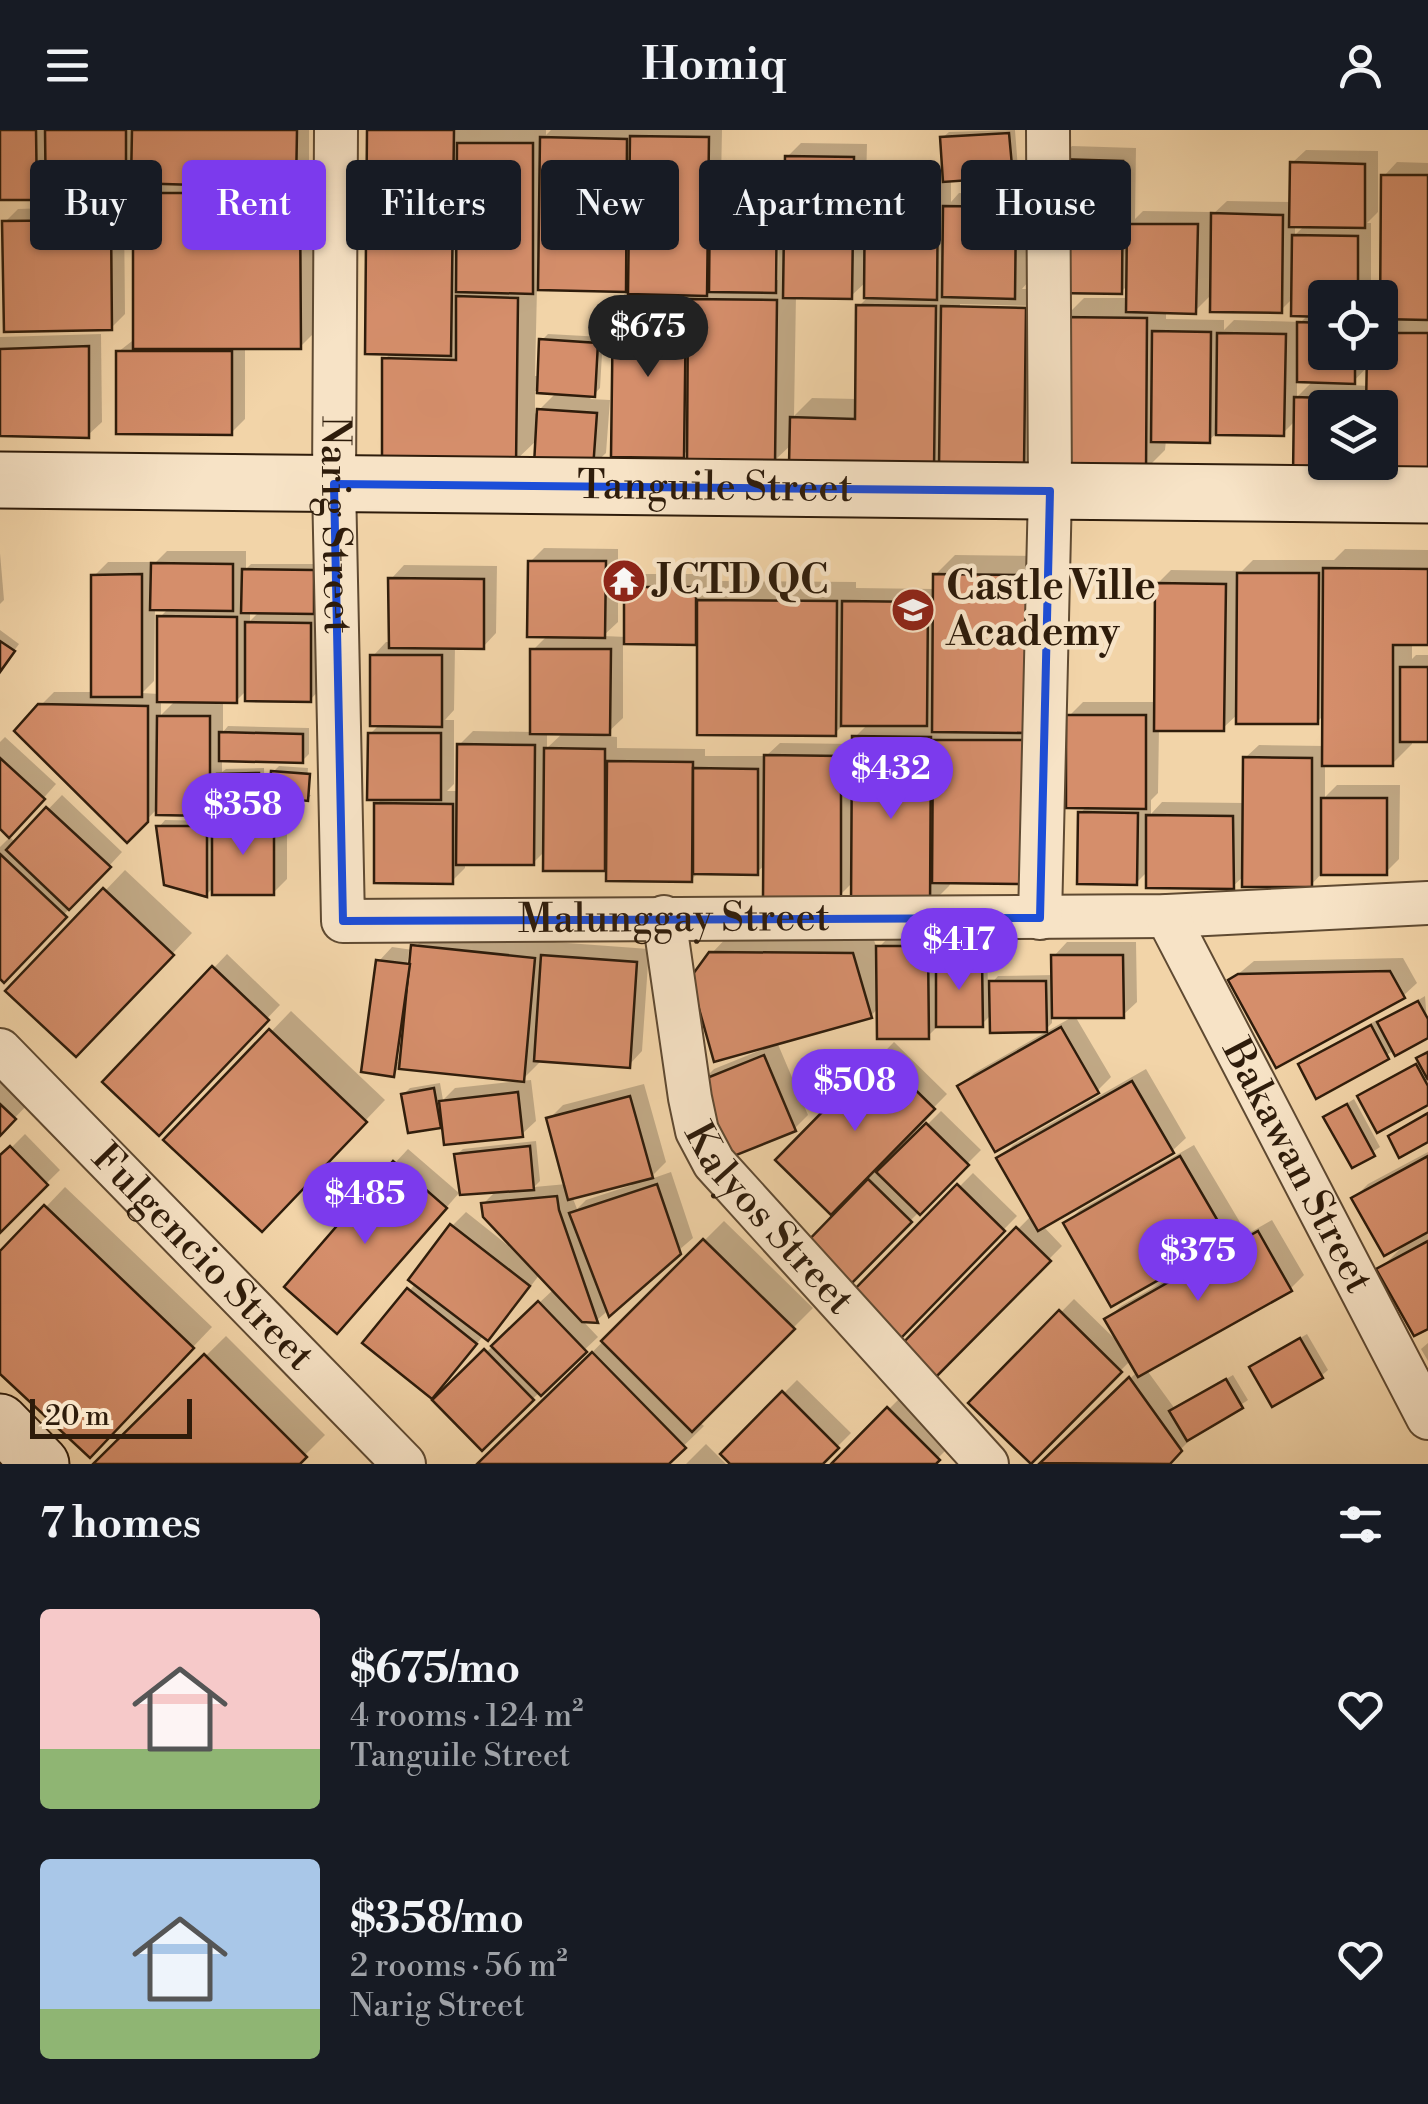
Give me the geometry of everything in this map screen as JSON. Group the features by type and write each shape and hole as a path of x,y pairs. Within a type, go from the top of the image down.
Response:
{"street":[{"name":"Narig Street","path":"336,130 334,484 343,921"},
{"path":"1040,918 1050,491 1048,130"},
{"name":"Tanguile Street","path":"0,480 1428,495"},
{"name":"Malunggay Street","path":"343,921 1167,916 1428,903"},
{"name":"Bakawan Street","path":"1167,916 1428,1418"},
{"name":"Kalyos Street","path":"664,917 690,1098 697,1131 714,1163 987,1464"},
{"name":"Fulgencio Street","path":"0,1050 404,1464"},
{"path":"0,1422 41,1464"}],"highlighted area":[{"path":"334,484 1050,491 1040,918 343,921"}],"building":[{"path":"0,130 36,130 36,160 30,160 30,200 0,200"},
{"path":"45,130 126,130 126,160 45,160"},
{"path":"132,130 297,130 296,160 182,160 182,185 162,184 162,160 131,160"},
{"path":"367,130 454,130 454,160 367,160"},
{"path":"1009,133 1011,160 961,160 961,181 943,182 940,137"},
{"path":"630,136 709,137 709,160 699,160 699,250 708,250 707,296 628,294 629,250 679,250 679,160 630,160"},
{"path":"540,137 627,139 627,160 541,160 541,250 626,250 626,292 538,290"},
{"path":"457,143 533,143 533,294 456,292 456,250 521,250 521,160 457,160"},
{"path":"785,156 854,157 854,160 785,160"},
{"path":"1290,162 1365,164 1365,228 1289,227"},
{"path":"1381,175 1428,175 1428,320 1398,319 1398,280 1380,280"},
{"path":"162,193 182,193 182,250 300,250 301,349 133,349 133,250 162,250"},
{"path":"943,206 961,206 961,250 1016,250 1015,299 942,297"},
{"path":"1211,213 1283,215 1282,313 1210,312"},
{"path":"2,221 30,221 30,250 111,250 112,330 4,332"},
{"path":"1131,224 1198,224 1196,314 1126,312"},
{"path":"1292,235 1358,236 1358,280 1308,280 1308,316 1291,316"},
{"path":"366,250 452,250 451,356 365,354"},
{"path":"709,250 776,250 776,293 709,292"},
{"path":"784,250 853,250 852,299 783,298"},
{"path":"864,250 937,250 937,300 864,298"},
{"path":"1055,250 1122,250 1122,294 1054,293"},
{"path":"456,296 518,298 516,465 382,463 382,358 456,360"},
{"path":"688,299 777,300 775,464 687,462"},
{"path":"613,302 686,303 684,458 611,457"},
{"path":"856,305 936,306 934,469 789,466 790,417 855,419"},
{"path":"941,306 1026,308 1024,467 939,466"},
{"path":"1061,317 1147,318 1146,473 1060,471"},
{"path":"1297,322 1308,322 1308,370 1355,370 1355,384 1297,382"},
{"path":"1152,331 1211,332 1210,443 1151,442"},
{"path":"1217,333 1286,334 1284,436 1216,435"},
{"path":"1398,333 1428,333 1428,478 1398,477 1398,390 1366,390 1367,370 1398,370"},
{"path":"539,339 598,343 595,397 537,393"},
{"path":"89,346 89,438 0,436 0,349"},
{"path":"116,351 232,351 232,435 116,434"},
{"path":"1294,397 1308,397 1308,476 1293,476"},
{"path":"537,409 597,413 593,469 534,465"},
{"path":"528,561 606,561 605,638 527,637"},
{"path":"151,563 233,564 233,611 150,610"},
{"path":"1323,568 1428,569 1428,645 1393,645 1393,766 1322,766"},
{"path":"242,569 314,570 314,614 241,613"},
{"path":"1237,573 1319,573 1318,724 1236,724"},
{"path":"142,574 142,697 91,697 91,575"},
{"path":"933,574 1029,575 1028,733 932,732"},
{"path":"388,578 484,579 484,649 389,648"},
{"path":"1155,583 1226,584 1224,731 1154,731"},
{"path":"624,587 696,587 696,645 624,644"},
{"path":"697,600 837,601 836,736 697,735"},
{"path":"842,601 928,602 927,726 841,726"},
{"path":"157,616 237,617 237,703 157,702"},
{"path":"245,622 311,623 311,702 245,701"},
{"path":"0,641 15,651 0,672"},
{"path":"530,649 611,649 610,735 530,734"},
{"path":"370,655 442,655 442,727 370,726"},
{"path":"1400,667 1428,667 1428,742 1400,742"},
{"path":"38,704 148,706 148,822 127,843 14,731"},
{"path":"1066,715 1146,715 1146,809 1066,808"},
{"path":"157,716 210,716 210,816 156,815"},
{"path":"219,732 303,734 303,763 219,761"},
{"path":"368,733 441,733 441,800 367,800"},
{"path":"852,736 931,737 930,908 851,907"},
{"path":"933,740 1027,740 1027,884 932,883"},
{"path":"457,744 535,745 534,865 456,865"},
{"path":"544,748 605,749 605,871 543,871"},
{"path":"764,755 841,756 841,898 763,897"},
{"path":"1243,757 1312,758 1312,887 1242,887"},
{"path":"0,758 45,799 9,838 0,829"},
{"path":"607,761 693,762 692,882 606,881"},
{"path":"693,768 758,769 758,875 693,874"},
{"path":"271,771 310,774 308,801 269,797"},
{"path":"259,773 260,808 218,808 217,774"},
{"path":"1321,798 1387,798 1387,875 1321,875"},
{"path":"374,803 453,804 453,884 374,883"},
{"path":"46,807 111,867 69,910 6,850"},
{"path":"1078,812 1138,813 1137,885 1077,884"},
{"path":"1146,815 1233,816 1234,889 1146,888"},
{"path":"212,820 274,820 274,895 212,895"},
{"path":"156,826 207,826 207,897 164,885"},
{"path":"0,854 67,917 4,983 0,979"},
{"path":"103,888 174,955 76,1057 5,991"},
{"path":"411,945 535,958 524,1082 399,1069"},
{"path":"876,946 928,946 929,1039 877,1039"},
{"path":"709,952 853,953 872,1018 714,1062 693,974"},
{"path":"541,955 637,962 630,1068 534,1061"},
{"path":"1051,955 1123,955 1124,1018 1052,1018"},
{"path":"936,958 982,959 983,1027 936,1027"},
{"path":"376,960 410,964 394,1077 361,1072"},
{"path":"212,966 269,1020 159,1136 102,1082"},
{"path":"1390,971 1405,998 1276,1068 1228,980 1238,974"},
{"path":"989,981 1046,981 1047,1032 990,1033"},
{"path":"1418,1001 1428,1019 1428,1038 1395,1056 1377,1022"},
{"path":"1371,1025 1389,1059 1316,1099 1298,1064"},
{"path":"1061,1027 1099,1093 995,1152 957,1086"},
{"path":"269,1029 367,1122 262,1232 163,1140"},
{"path":"1428,1052 1428,1080 1416,1058"},
{"path":"879,1054 935,1109 831,1215 775,1160"},
{"path":"764,1055 796,1131 729,1158 697,1082"},
{"path":"1416,1064 1428,1086 1428,1105 1377,1133 1357,1096"},
{"path":"1132,1081 1174,1153 1038,1231 996,1158"},
{"path":"434,1088 441,1128 408,1133 401,1094"},
{"path":"518,1092 523,1137 444,1145 439,1101"},
{"path":"630,1096 653,1178 568,1200 546,1118"},
{"path":"0,1104 16,1119 0,1136"},
{"path":"1347,1104 1375,1156 1352,1168 1323,1117"},
{"path":"1428,1113 1428,1142 1399,1158 1388,1136"},
{"path":"926,1123 969,1165 920,1215 876,1172"},
{"path":"10,1146 48,1185 0,1233 0,1155"},
{"path":"530,1146 534,1190 460,1195 454,1154"},
{"path":"1180,1156 1229,1240 1111,1307 1063,1223"},
{"path":"1428,1156 1428,1232 1384,1256 1351,1198"},
{"path":"393,1161 447,1208 337,1334 284,1287"},
{"path":"868,1179 912,1222 848,1287 804,1245"},
{"path":"657,1184 681,1254 609,1317 569,1213"},
{"path":"957,1184 1005,1231 901,1338 853,1291"},
{"path":"557,1196 598,1323 582,1322 483,1217 481,1203"},
{"path":"44,1205 194,1348 90,1458 0,1374 0,1251"},
{"path":"450,1224 530,1286 488,1341 408,1280"},
{"path":"1016,1227 1051,1261 933,1380 899,1347"},
{"path":"1258,1231 1292,1291 1138,1377 1104,1319"},
{"path":"703,1239 795,1329 692,1432 601,1341"},
{"path":"1428,1241 1428,1329 1414,1336 1376,1269"},
{"path":"407,1288 477,1344 432,1399 362,1343"},
{"path":"538,1301 587,1352 541,1396 491,1346"},
{"path":"1059,1310 1122,1372 1031,1464 968,1403"},
{"path":"1300,1338 1323,1378 1272,1407 1249,1367"},
{"path":"484,1349 534,1400 482,1451 432,1400"},
{"path":"592,1352 686,1448 669,1464 477,1464"},
{"path":"204,1354 307,1457 300,1464 93,1464"},
{"path":"1129,1377 1182,1451 1170,1464 1040,1463"},
{"path":"1226,1379 1243,1408 1187,1441 1169,1411"},
{"path":"782,1391 839,1448 823,1464 730,1464 720,1454"},
{"path":"887,1407 940,1460 936,1464 831,1464"}],"place":[{"name":"JCTD QC","path":"624,581"},
{"name":"Castle Ville Academy","path":"913,610"}]}
